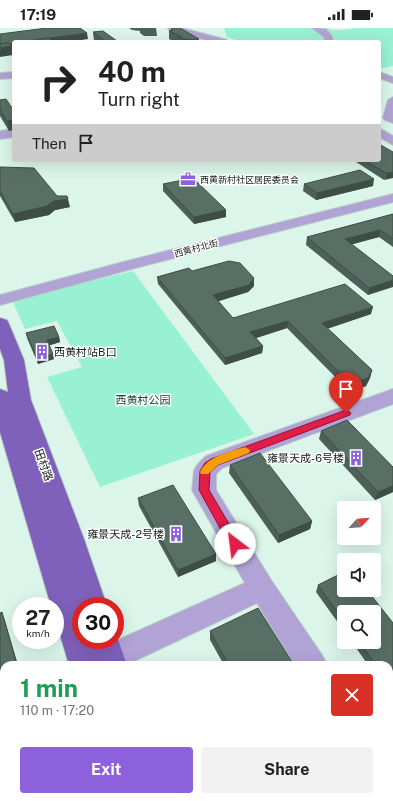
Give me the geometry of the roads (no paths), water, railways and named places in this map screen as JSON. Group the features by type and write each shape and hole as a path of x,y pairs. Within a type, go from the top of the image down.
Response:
{"main road":[{"name":"田村路","path":"0,324 14,360 20,400 71,539 90,597"},
{"name":"田村路","path":"0,396 102,657"}],"street":[{"path":"172,28 217,40"},
{"path":"316,28 323,31 328,36 329,40"},
{"path":"0,76 12,75"},
{"path":"381,75 393,80"},
{"path":"393,100 389,118 393,120"},
{"path":"0,135 12,133"},
{"path":"381,133 393,141"},
{"name":"西黄村北街","path":"0,289 119,261 393,191"},
{"name":"西黄村北街","path":"0,300 147,260 393,198"},
{"path":"309,661 262,588 204,490 205,471 214,462 393,396"},
{"path":"102,657 262,588"}],"place":[{"name":"西黄新村社区居民委员会","path":"188,179"},
{"name":"西黄村站B口","path":"42,352"},
{"name":"雍景天成-6号楼","path":"356,458"},
{"name":"雍景天成-2号楼","path":"176,534"}],"park label":[{"name":"西黄村公园","path":"143,400"}]}
